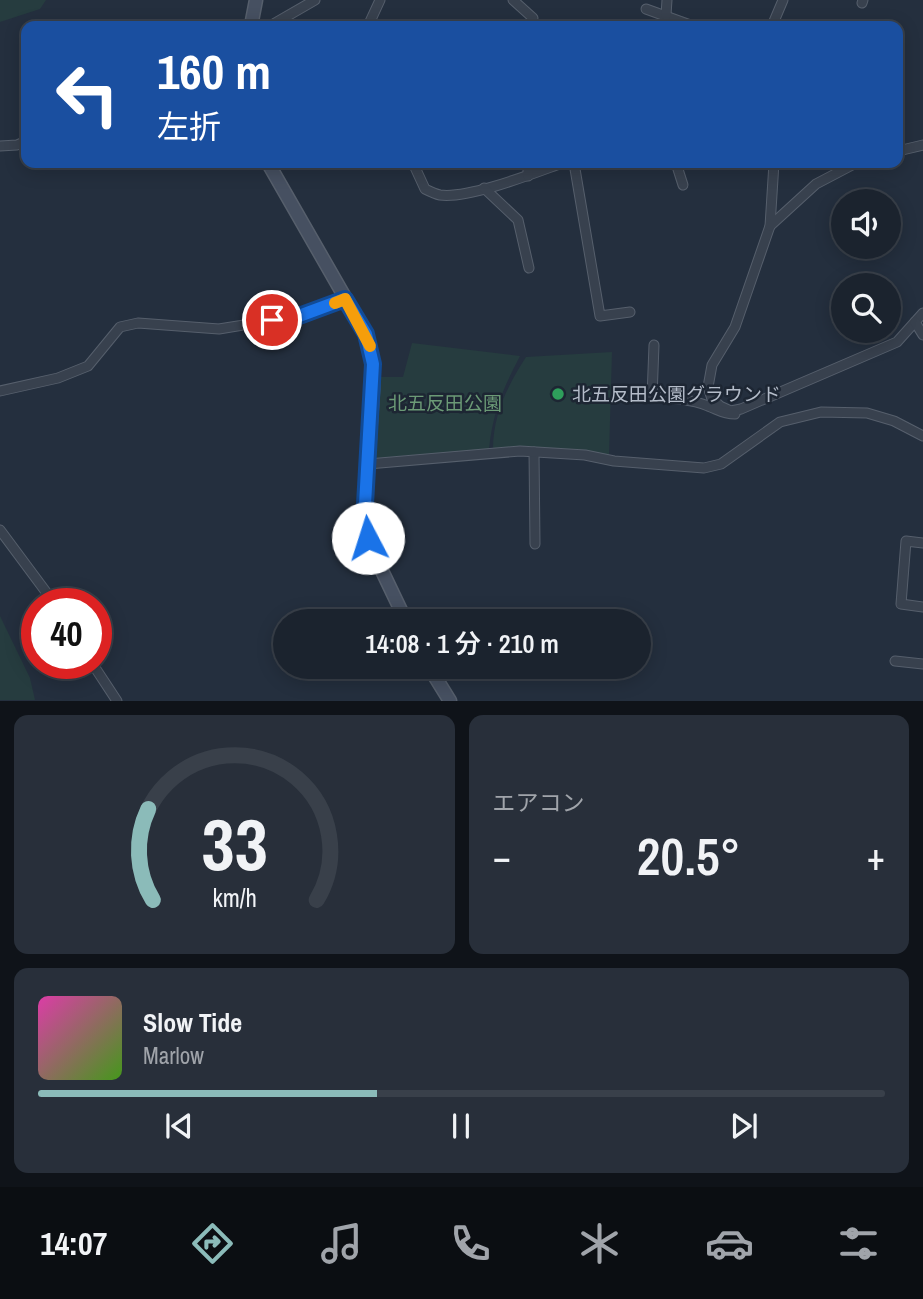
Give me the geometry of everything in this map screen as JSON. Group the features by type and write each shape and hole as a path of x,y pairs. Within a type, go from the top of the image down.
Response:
{"street":[{"path":"252,21 256,0"},
{"path":"279,21 316,0"},
{"path":"370,21 380,0"},
{"path":"513,0 533,18"},
{"path":"666,15 667,0"},
{"path":"774,21 783,0"},
{"path":"646,9 681,21"},
{"path":"0,146 21,143"},
{"path":"903,150 923,145"},
{"path":"271,168 366,334 373,364 364,522 373,552 400,609"},
{"path":"415,168 425,189 440,195 484,188 549,168"},
{"path":"528,168 528,176"},
{"path":"575,168 600,316 630,312"},
{"path":"678,168 683,185"},
{"path":"774,168 770,226 735,327 712,365 708,387 712,399 731,411 737,410 897,342 923,313"},
{"path":"770,226 816,184 846,168"},
{"path":"484,188 518,220 529,268"},
{"path":"0,391 77,372 88,366 120,327 138,323 219,329 299,316 345,299"},
{"path":"915,322 923,335"},
{"path":"654,345 652,397 677,398 708,406 723,414 735,414 737,410"},
{"path":"368,464 520,451 704,468 721,464 780,422 821,412 867,413 894,421 923,436"},
{"path":"534,452 534,544"},
{"path":"0,530 43,588"},
{"path":"923,543 906,541 901,604 923,607"},
{"path":"895,661 923,664"},
{"path":"103,679 117,701"},
{"path":"436,679 450,701"}],"green space":[{"path":"0,0 46,0 40,9 0,22"},
{"name":"北五反田公園","path":"412,343 520,356 500,401 489,449 375,458 378,377 403,377"},
{"name":"北五反田公園グラウンド","path":"612,352 609,455 575,449 493,449 503,400 526,357"},
{"path":"0,616 21,659 21,679 30,679 35,700 0,700"}],"slow traffic":[{"path":"335,303 345,299 366,334 370,346"}],"place":[{"name":"北五反田公園グラウンド","path":"558,394"}],"route":[{"path":"272,320 299,316 345,299 366,334 373,364 364,522 368,538"}]}
